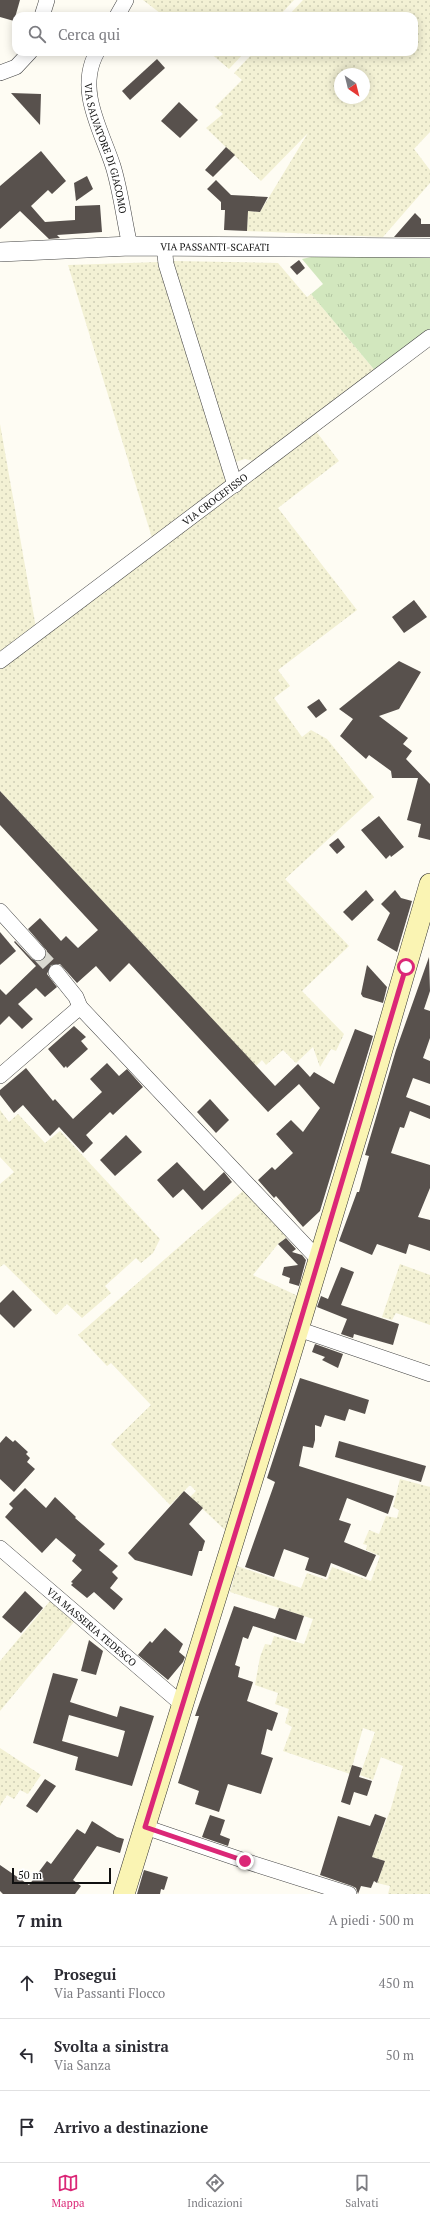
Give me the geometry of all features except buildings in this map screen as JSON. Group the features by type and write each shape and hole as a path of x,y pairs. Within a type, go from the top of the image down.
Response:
{"main road":[{"path":"124,1894 184,1706 319,1260 430,884"}],"street":[{"path":"43,12 46,0"},
{"path":"119,12 126,0"},
{"path":"0,73 16,67 26,56"},
{"name":"VIA SALVATORE DI GIACOMO","path":"95,56 92,61 88,82 90,101 113,167 130,246"},
{"name":"VIA PASSANTI-SCAFATI","path":"0,252 130,246 430,248"},
{"path":"164,246 166,264 235,485"},
{"name":"VIA CROCEFISSO","path":"0,661 430,337"},
{"path":"0,912 38,952"},
{"path":"56,972 76,997 80,1008 319,1260"},
{"path":"0,1076 80,1008"},
{"path":"298,1329 430,1374"},
{"name":"VIA MASSERIA TEDESCO","path":"0,1548 184,1706"},
{"path":"145,1827 349,1894"}],"shaded area":[{"path":"143,0 294,0 283,12 159,12"},
{"path":"303,0 430,0 430,132 414,149 430,170 430,183 383,237 247,231 248,211 260,212 308,133 261,181 206,128 223,114 215,107 242,80 234,73 250,56 418,56 418,12 292,12"},
{"path":"214,56 241,56 229,69"},
{"path":"172,261 278,263 307,297 311,294 377,373 253,461 245,459 232,463"},
{"path":"159,262 228,485 153,541 68,265"},
{"path":"0,424 36,628 0,654"},
{"path":"315,430 339,461 278,508 357,610 278,670 290,686 274,698 302,737 311,730 327,739 374,797 285,879 349,946 302,991 344,1034 336,1051 331,1049 320,1067 313,1047 296,1063 283,1050 266,1065 262,1060 256,1066 0,791 0,669"},
{"path":"0,1110 9,1122 18,1114 45,1143 60,1131 160,1239 153,1253 141,1263 136,1258 105,1286 111,1293 82,1318 67,1304 56,1315 4,1264 0,1267 0,1184 14,1172 0,1157"},
{"path":"244,1190 289,1235 278,1244 253,1275 298,1296 226,1531 190,1497 196,1491 190,1485 170,1505 111,1444 151,1405 111,1363 107,1366 78,1335"},
{"path":"400,1264 430,1275 430,1325 396,1313 392,1320 382,1317"},
{"path":"400,1479 430,1487 430,1894 388,1894 390,1886 377,1883 385,1861 372,1857 391,1808 403,1766 381,1757 373,1780 360,1775 375,1732 363,1728 350,1774 283,1751 292,1727 285,1723 289,1709 275,1704 278,1693 255,1685 260,1657 265,1644 271,1645 274,1636 304,1644 313,1619 230,1592 237,1566 301,1588 307,1573 327,1580 332,1567 371,1581 380,1556 366,1550 367,1545 363,1544 369,1530 379,1534 386,1516 397,1518 399,1510 393,1507"},
{"path":"50,1601 74,1622 0,1711 0,1661"},
{"path":"0,1748 41,1775 28,1794 20,1790 14,1799 7,1795 0,1806"}],"green space":[{"path":"325,254 430,257 430,331 377,373 311,294 323,284 302,259"}],"tunnel":[{"path":"38,953 56,972"}],"route":[{"path":"245,1861 145,1827 184,1706 367,1101 406,967"}]}
